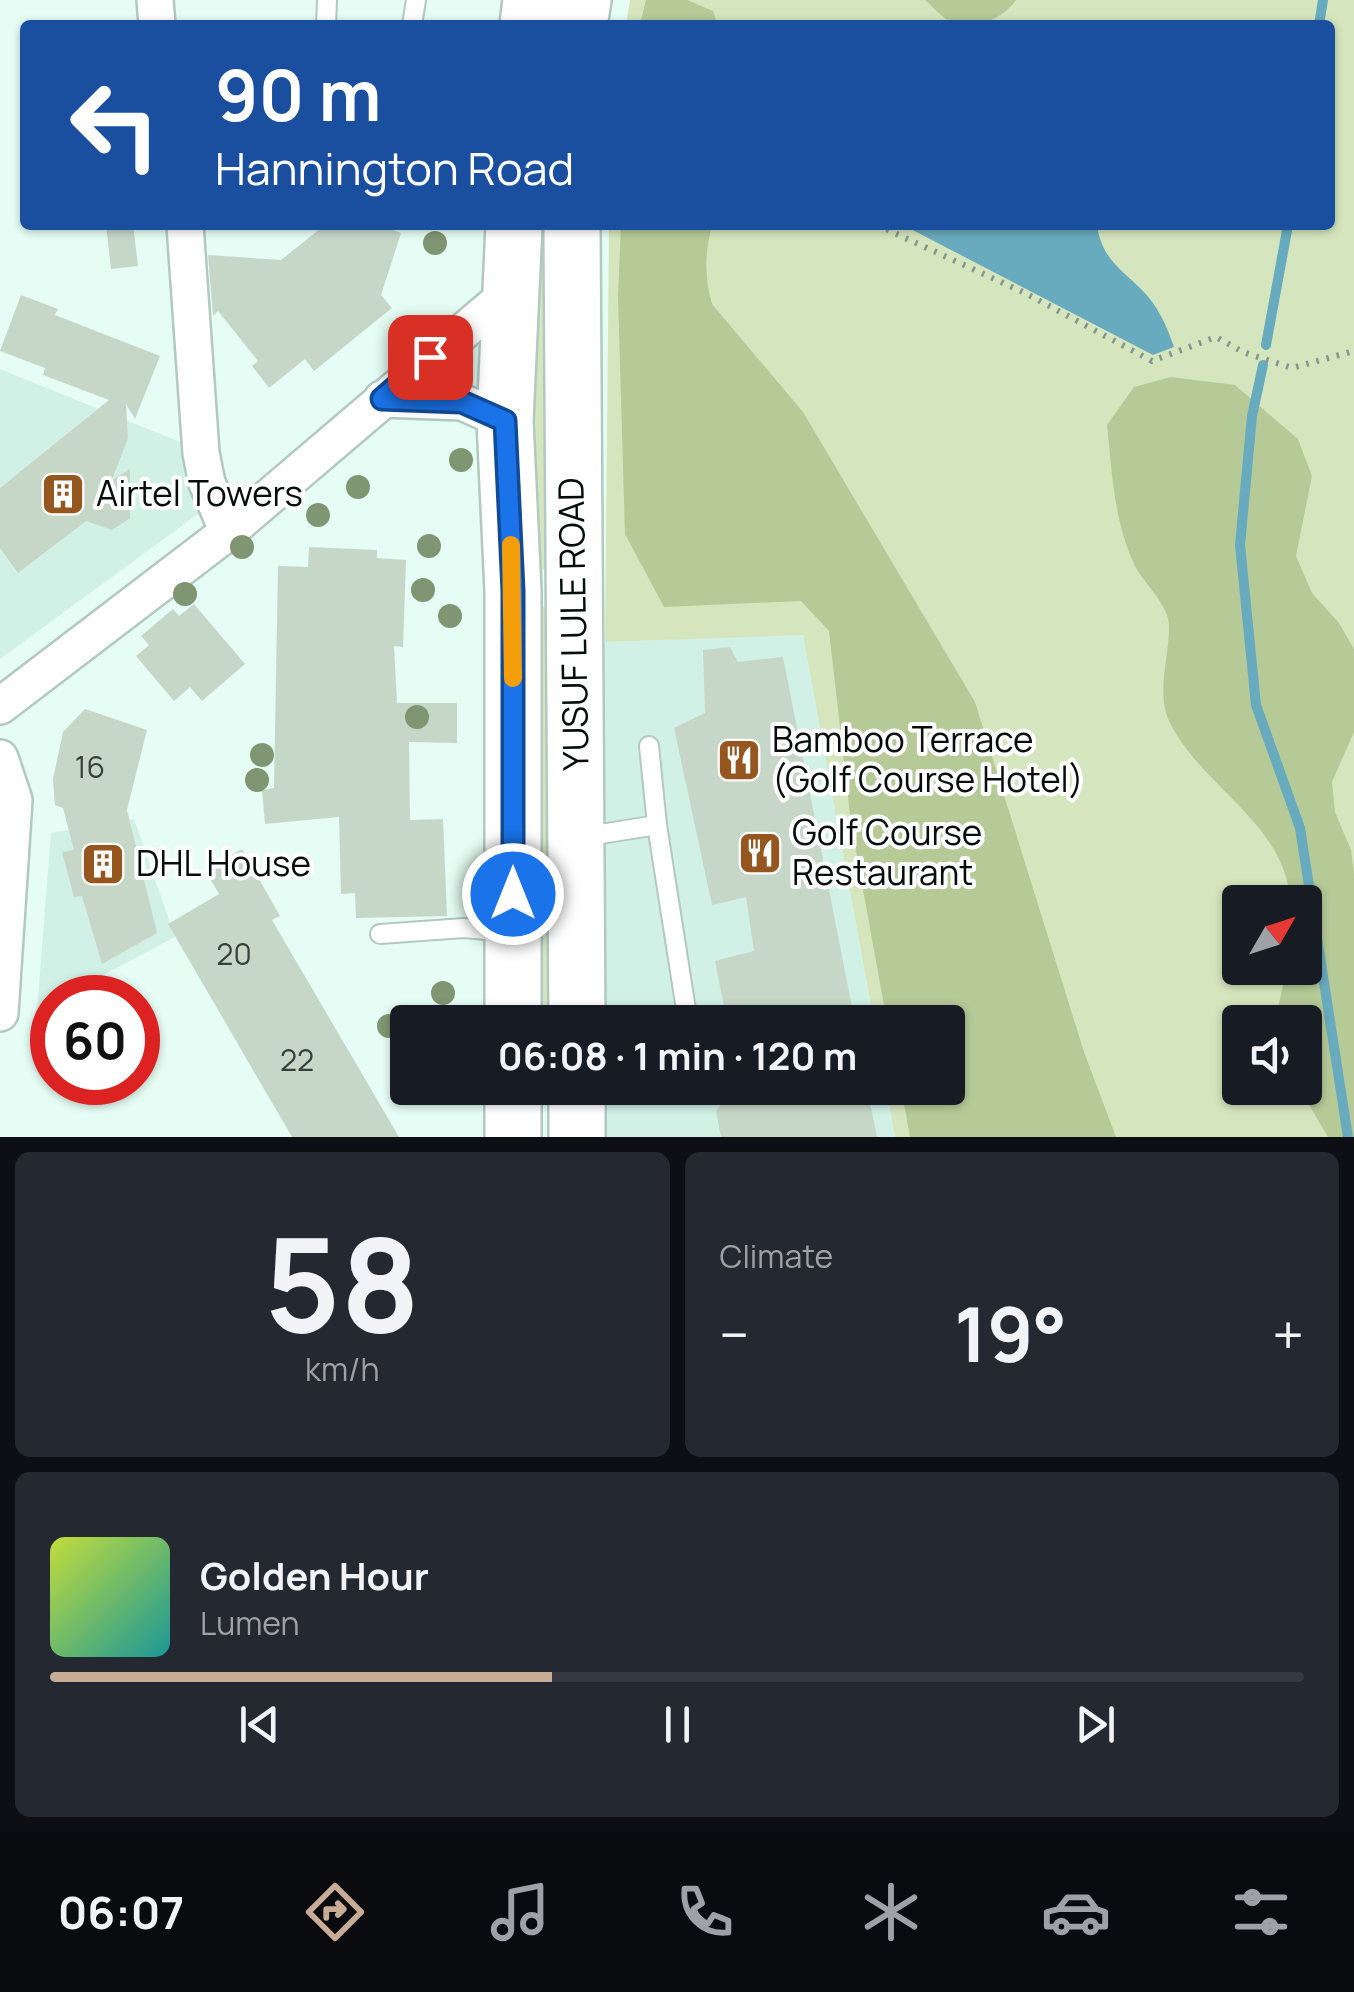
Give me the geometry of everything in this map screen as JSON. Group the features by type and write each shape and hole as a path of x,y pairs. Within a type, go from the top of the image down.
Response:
{"main road":[{"name":"YUSUF LULE ROAD","path":"513,1005 513,591 505,421 514,230"},
{"name":"YUSUF LULE ROAD","path":"572,230 576,1005"},
{"path":"513,591 572,586"},
{"path":"513,1105 513,1137"},
{"path":"577,1105 577,1137"}],"street":[{"path":"185,230 201,452 206,483 228,532"},
{"path":"0,706 228,532 512,290"},
{"path":"382,399 462,402 505,421"},
{"path":"0,758 14,800 0,1013"}],"lane":[{"path":"649,746 656,825 685,1005"},
{"path":"576,838 656,825"},
{"path":"380,934 464,928 513,932"}],"path":[{"path":"888,230 1025,293 1152,362 1216,337 1243,352 1292,368 1354,351"}],"shaded area":[{"path":"0,369 192,447 202,511 0,659"},
{"path":"803,634 871,1005 594,1005 605,642"},
{"path":"134,819 175,937 103,975 40,975 51,833"},
{"path":"594,1105 889,1105 895,1137 593,1137"}],"green space":[{"path":"630,0 1354,0 1354,1137 895,1137 889,1105 965,1105 965,1005 871,1005 803,635 605,642 609,230 1335,230 1335,20 627,20"},
{"path":"646,0 687,0 713,11 716,20 641,20"},
{"path":"925,0 1016,0 989,20 947,19"},
{"path":"535,230 560,230 548,571 534,567"},
{"path":"621,230 711,230 706,264 712,304 803,412 975,702 1084,1052 1116,1137 910,1137 904,1105 965,1105 965,1005 884,1005 851,823 829,631 801,601 664,607 625,534 618,297"},
{"path":"1171,377 1235,385 1298,439 1312,476 1296,556 1312,593 1339,623 1354,649 1354,732 1332,782 1335,812 1351,850 1354,873 1354,1137 1328,1137 1309,1105 1322,1105 1322,1005 1279,1005 1283,985 1322,985 1322,885 1287,885 1274,851 1259,828 1184,746 1166,711 1163,687 1168,618 1128,549 1118,515 1107,425 1134,387"},
{"path":"554,605 560,1005 537,1005 536,627 541,607"}],"water":[{"path":"913,230 1098,230 1108,255 1153,303 1165,324 1174,347 1153,355"}],"building":[{"path":"107,230 134,230 138,266 111,269"},
{"path":"319,230 401,233 381,295 392,308 314,371 305,359 269,388 252,366 258,361 218,311 213,316 208,255 281,260"},
{"path":"21,295 58,309 55,315 160,356 135,419 126,404 128,438 112,480 130,469 130,518 112,530 86,521 18,573 0,548 0,488 109,400 43,375 45,368 0,351"},
{"path":"309,547 377,550 377,558 406,560 403,647 394,646 397,703 457,703 457,743 409,742 410,820 443,819 447,916 356,918 355,893 341,894 339,817 265,824 262,790 274,788 278,566 308,567"},
{"path":"194,604 245,664 202,701 190,687 174,701 136,656 149,645 141,636 173,609 179,616"},
{"path":"730,647 738,662 783,657 852,1005 724,1005 715,961 754,951 746,897 712,905 674,728 705,713 703,650"},
{"path":"85,709 147,730 127,810 157,933 102,964 82,896 74,897 62,852 74,850 63,808 55,805 53,779 63,732"},
{"path":"242,849 280,916 272,920 399,1137 292,1137 168,924 219,894 205,870"},
{"path":"720,1105 870,1105 877,1137 721,1137 716,1111"}],"waterway":[{"path":"1320,20 1323,0"},
{"path":"1266,345 1287,230"},
{"path":"1263,365 1252,416 1240,545 1256,705 1300,828 1348,1137"}],"slow traffic":[{"path":"511,545 513,678"}],"place":[{"name":"Airtel Towers","path":"63,494"},
{"name":"Bamboo Terrace (Golf Course Hotel)","path":"739,760"},
{"name":"Golf Course Restaurant","path":"760,853"},
{"name":"DHL House","path":"103,864"}],"route":[{"path":"430,357 382,399 462,402 505,421 513,591 513,894"}]}
